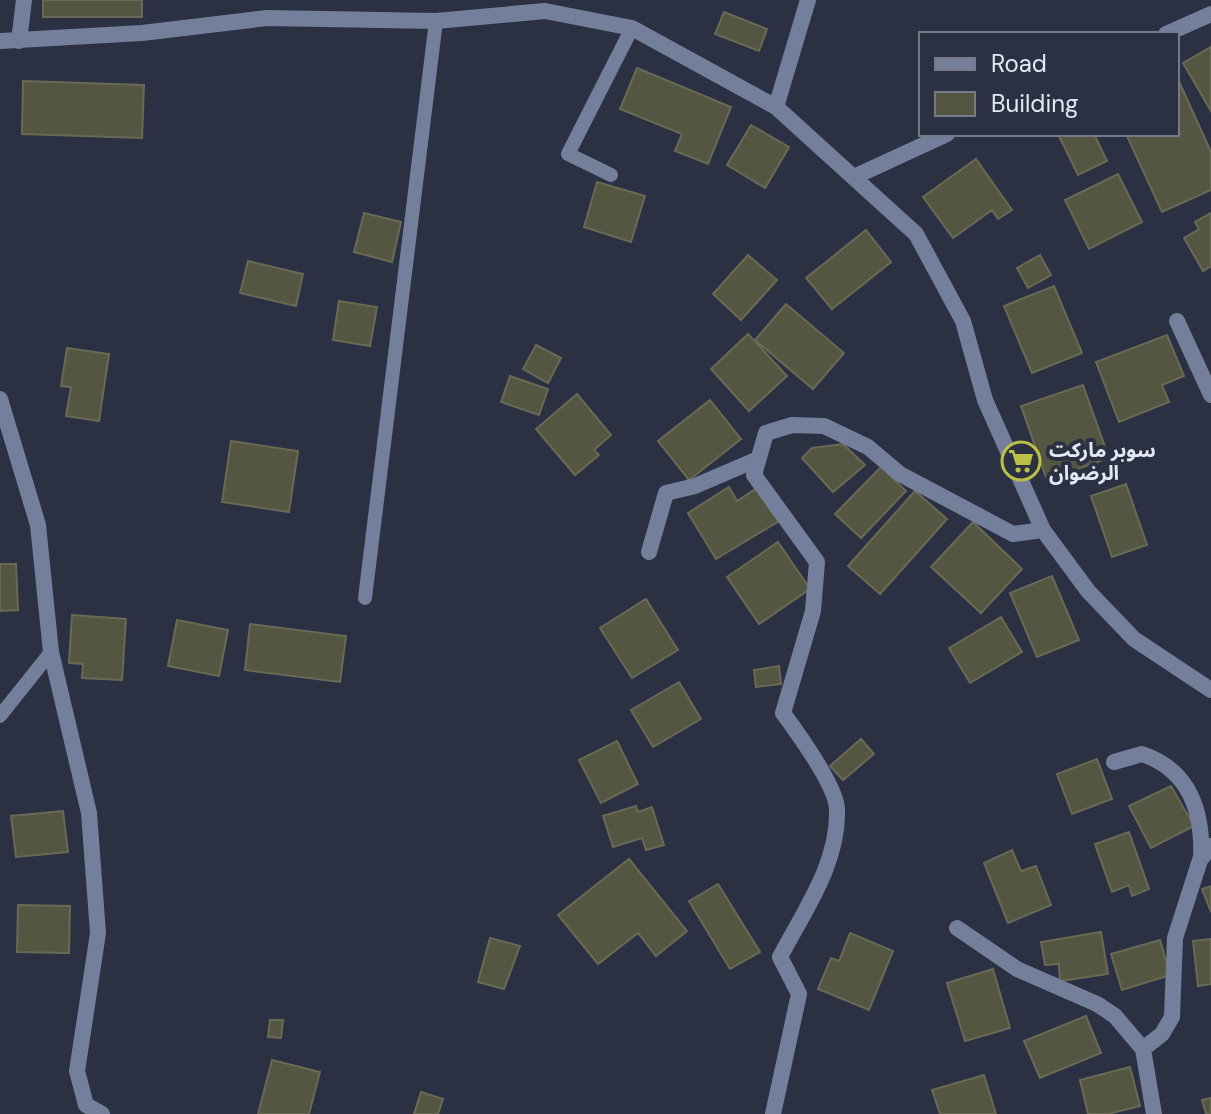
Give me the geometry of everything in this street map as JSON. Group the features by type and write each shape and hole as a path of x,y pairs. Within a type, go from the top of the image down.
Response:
{"street":[{"path":"19,41 24,0"},
{"path":"776,107 808,0"},
{"path":"0,41 142,33 267,18 436,21 545,11 632,28 776,107 856,176 916,234 963,321 985,400 1043,530 1088,591 1134,639 1211,690"},
{"path":"1170,32 1211,14"},
{"path":"856,176 943,136"},
{"path":"1177,321 1211,395"},
{"path":"0,399 38,525 51,652 89,813 98,933 77,1071 86,1105 102,1114"},
{"path":"773,1114 799,994 780,957 829,862 837,807 810,751 783,713 813,611 817,562 754,475 766,433 792,425 824,426 868,447 900,474 1013,534 1043,530"},
{"path":"649,552 666,493 695,486 758,459"},
{"path":"1114,762 1142,754 1174,770 1196,801 1202,831 1200,860 1175,938 1172,1017 1162,1034 1143,1049"},
{"path":"1200,860 1211,846"},
{"path":"957,928 1017,969 1097,1004 1115,1016 1143,1049 1154,1114"}],"lane":[{"path":"365,598 436,21"},
{"path":"611,175 568,154 632,28"},
{"path":"0,716 51,652"}],"building":[{"path":"43,0 142,0 142,17 43,17"},
{"path":"724,12 767,29 759,51 715,34"},
{"path":"1211,47 1211,111 1183,63"},
{"path":"637,68 731,107 708,164 675,151 682,134 620,109"},
{"path":"23,81 144,85 142,138 22,134"},
{"path":"1179,81 1211,152 1211,190 1162,212 1127,136 1179,136"},
{"path":"751,125 789,147 765,188 727,165"},
{"path":"1059,136 1095,136 1107,161 1078,175"},
{"path":"976,159 1012,210 998,219 992,210 953,238 923,197"},
{"path":"1118,174 1142,222 1089,249 1065,200"},
{"path":"597,182 645,196 631,242 584,227"},
{"path":"364,213 401,222 392,262 354,252"},
{"path":"1211,213 1211,266 1203,271 1184,238 1199,229 1195,222"},
{"path":"866,230 891,262 832,309 806,278"},
{"path":"748,255 777,280 741,320 713,294"},
{"path":"1040,255 1051,275 1028,288 1017,268"},
{"path":"248,261 303,274 296,306 240,293"},
{"path":"1054,286 1082,353 1032,373 1004,306"},
{"path":"339,301 377,307 370,346 333,340"},
{"path":"786,304 844,353 813,389 755,340"},
{"path":"748,334 787,376 749,411 711,369"},
{"path":"1167,335 1184,376 1162,385 1169,402 1119,422 1096,362"},
{"path":"536,345 561,358 548,383 523,369"},
{"path":"67,348 109,354 99,421 66,416 71,387 61,386"},
{"path":"510,376 548,389 539,415 501,402"},
{"path":"1083,385 1109,458 1047,480 1021,406"},
{"path":"577,394 611,435 594,450 599,455 575,475 536,429"},
{"path":"710,400 741,439 689,480 658,441"},
{"path":"231,441 298,451 289,512 222,502"},
{"path":"843,444 865,465 833,492 802,458 812,448"},
{"path":"881,467 906,491 861,538 835,514"},
{"path":"1126,484 1147,545 1112,557 1091,496"},
{"path":"760,486 781,520 716,559 688,513 729,487 737,501"},
{"path":"915,491 947,519 880,594 848,566"},
{"path":"973,522 1022,569 981,613 931,567"},
{"path":"778,542 810,589 759,624 727,577"},
{"path":"0,564 16,564 18,610 0,611"},
{"path":"1052,576 1079,640 1037,657 1010,593"},
{"path":"646,599 678,650 632,678 600,628"},
{"path":"72,615 126,619 122,680 82,678 83,664 69,663"},
{"path":"1001,617 1022,652 970,683 949,648"},
{"path":"177,620 228,630 219,676 168,666"},
{"path":"250,624 346,636 340,682 245,670"},
{"path":"779,666 781,684 756,687 754,670"},
{"path":"679,682 701,719 653,747 631,710"},
{"path":"861,739 874,754 843,780 830,766"},
{"path":"617,741 638,784 601,803 579,760"},
{"path":"1097,759 1112,799 1072,814 1057,774"},
{"path":"1171,786 1194,826 1151,848 1129,806"},
{"path":"636,806 638,812 652,807 664,845 646,850 642,838 613,847 603,816"},
{"path":"63,811 68,852 16,857 11,816"},
{"path":"1129,832 1149,889 1132,896 1129,885 1112,892 1095,844"},
{"path":"1012,850 1021,871 1036,866 1051,905 1008,923 984,863"},
{"path":"629,859 687,931 656,956 638,933 598,964 558,915"},
{"path":"718,884 760,952 730,969 689,901"},
{"path":"1211,886 1211,912 1202,889"},
{"path":"18,905 70,906 69,953 17,952"},
{"path":"1101,932 1108,974 1060,981 1059,964 1045,965 1041,942"},
{"path":"850,933 893,951 869,1010 818,989 831,958 839,961"},
{"path":"490,938 520,946 504,989 478,982"},
{"path":"1211,939 1211,984 1198,986 1193,941"},
{"path":"1160,940 1170,975 1122,990 1111,954"},
{"path":"993,969 1010,1028 965,1041 947,983"},
{"path":"1086,1016 1101,1053 1040,1078 1024,1041"},
{"path":"270,1020 283,1020 281,1038 268,1037"},
{"path":"272,1060 320,1072 309,1114 258,1114"},
{"path":"1130,1067 1140,1106 1108,1114 1088,1114 1080,1080"},
{"path":"984,1075 996,1114 940,1114 932,1090"},
{"path":"421,1092 443,1099 438,1114 414,1114"},
{"path":"1211,1098 1211,1114 1206,1114 1202,1100"}],"place":[{"name":"سوبر ماركت الرضوان","path":"1021,461"}]}
